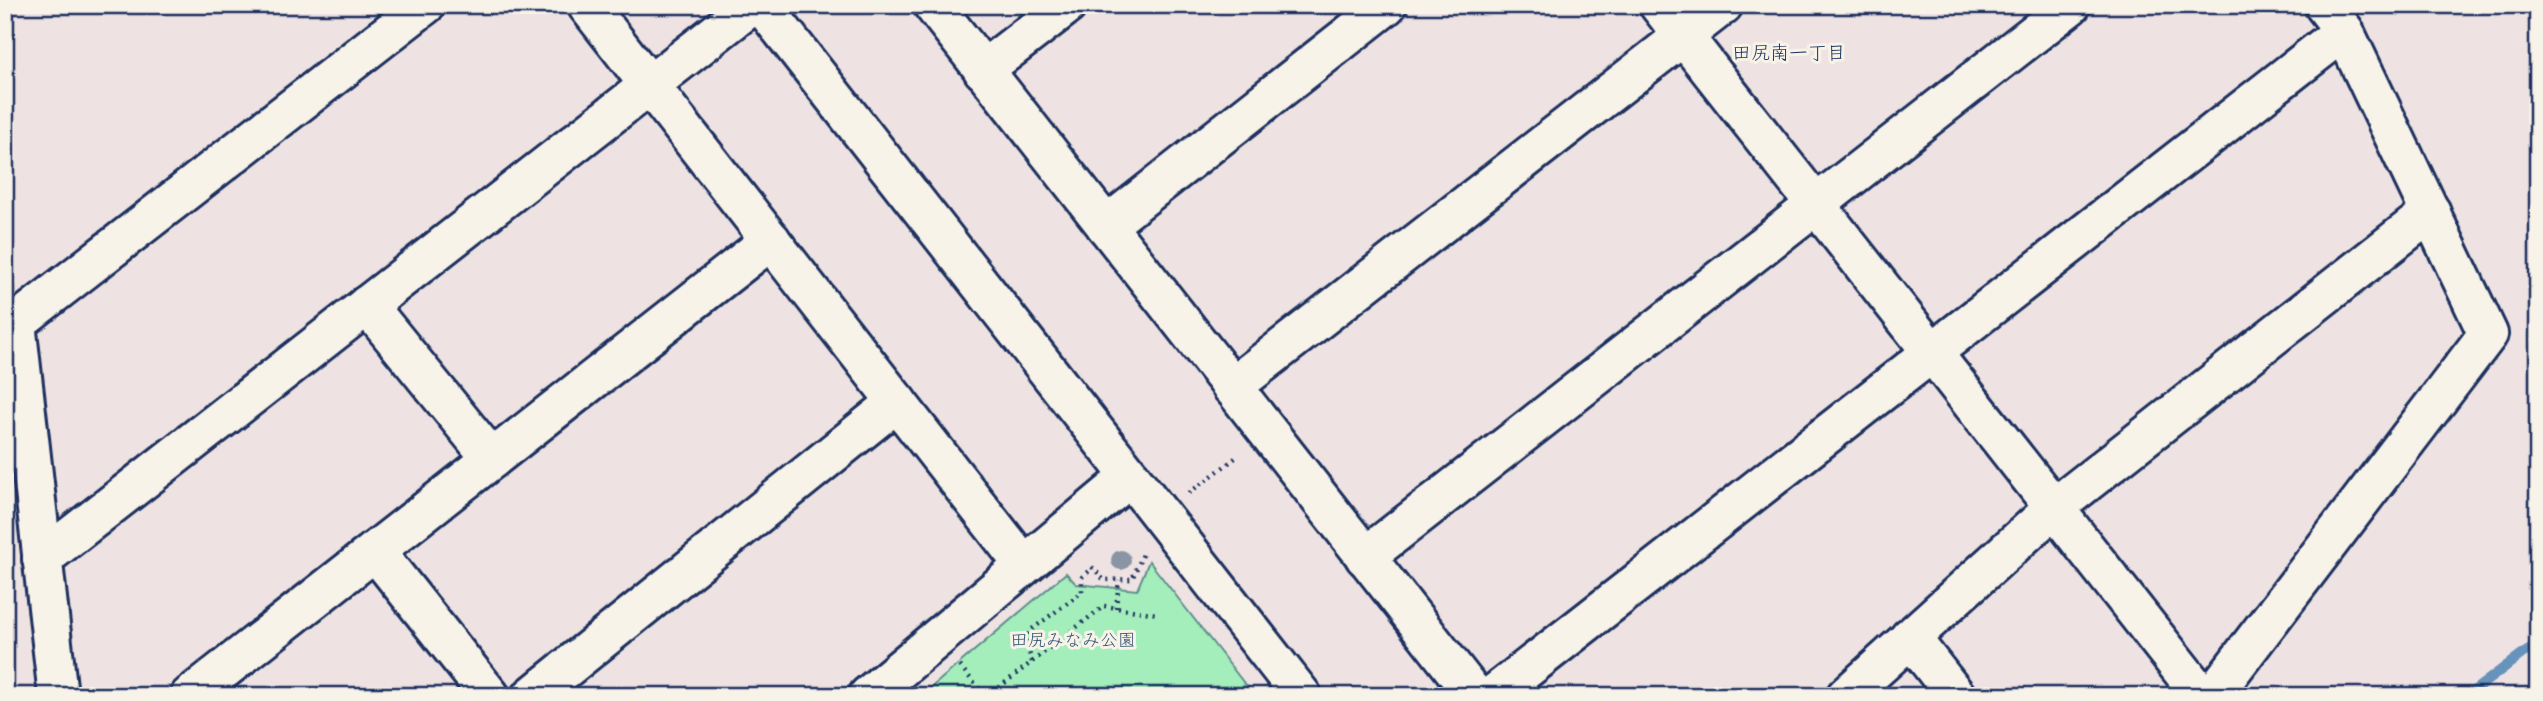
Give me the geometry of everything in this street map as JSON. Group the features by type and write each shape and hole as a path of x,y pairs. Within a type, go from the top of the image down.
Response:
{"street":[{"path":"58,696 16,323 425,5"},
{"path":"587,5 1024,565"},
{"path":"42,559 752,5"},
{"path":"762,5 1302,696"},
{"path":"933,5 1475,696"},
{"path":"984,70 1067,5"},
{"path":"1105,226 1387,5"},
{"path":"1659,5 2202,696"},
{"path":"1232,387 1723,5"},
{"path":"1365,557 2071,5"},
{"path":"1492,696 1932,353 2334,18 2431,212 2488,334 2212,696"},
{"path":"1846,696 2054,508 2431,212"},
{"path":"190,696 771,240"},
{"path":"367,305 492,459"},
{"path":"531,696 897,402"},
{"path":"868,696 1130,477"},
{"path":"375,551 489,696"},
{"path":"1910,638 1956,696"}],"path":[{"path":"1186,495 1269,434"},
{"path":"1087,561 1104,580 1132,579 1147,547"},
{"path":"1032,662 1026,642 1027,635 1082,592 1082,577 1093,568"},
{"path":"1116,608 1119,580"},
{"path":"955,660 986,696 1104,606 1157,614"}],"green space":[{"name":"田尻みなみ公園","path":"1149,561 1254,696 921,696 1066,573 1076,584 1137,590"}],"waterway":[{"path":"2467,696 2538,645"}],"district":[{"name":"田尻南一丁目","path":"1789,52"}]}
